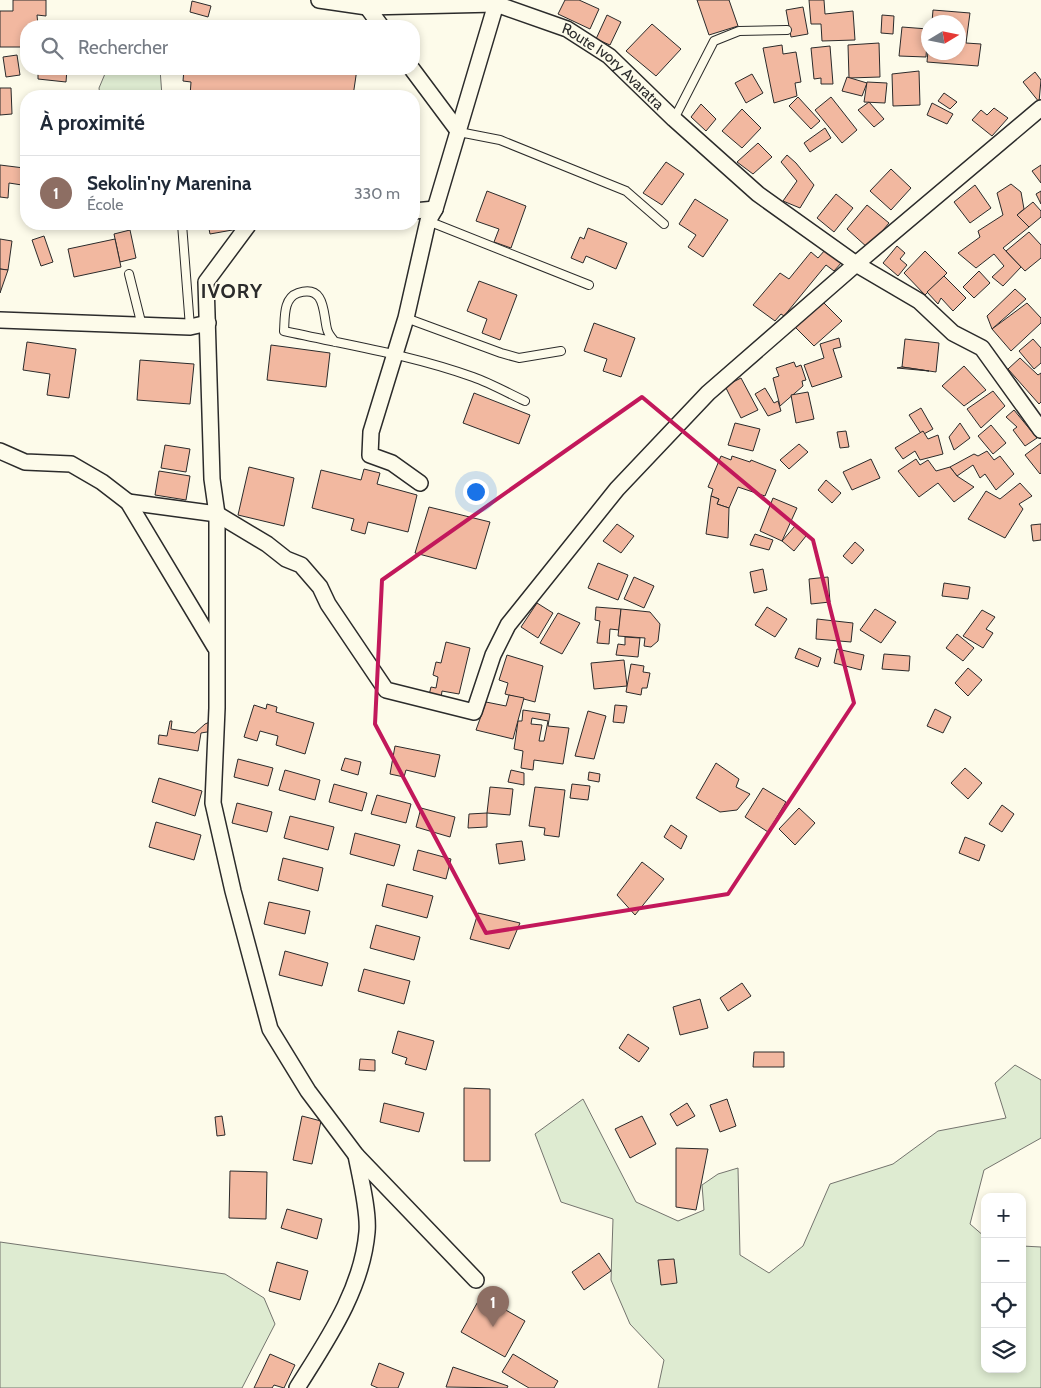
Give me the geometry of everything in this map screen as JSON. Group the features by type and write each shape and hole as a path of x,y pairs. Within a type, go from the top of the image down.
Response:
{"street":[{"name":"Route Ivory Avaratra","path":"319,0 367,7 496,4 566,30 609,56 674,119 758,194 856,264 919,301 953,333 982,348 1041,430"},
{"path":"420,482 392,463 370,455 371,432 406,318 432,215 459,132 496,4"},
{"path":"367,7 377,20"},
{"path":"416,75 459,132"},
{"path":"128,502 217,514 267,544 286,559 301,565 320,587 328,604 386,690 474,712 493,655 508,625 617,489 708,393 856,264 1041,108"},
{"path":"420,212 432,215"},
{"path":"244,230 206,282 212,479 217,514 217,708 213,803 233,891 270,1029 308,1091 356,1155 476,1280"},
{"path":"0,320 190,327 208,323"},
{"path":"0,451 25,462 71,464 102,482 128,502 216,648"},
{"path":"297,1388 340,1318 362,1264 368,1230 356,1155"}],"lane":[{"path":"674,119 714,41 739,31 787,30"},
{"path":"459,132 500,140 626,191 664,224"},
{"path":"432,215 590,285"},
{"path":"182,230 190,327"},
{"path":"129,274 142,326"},
{"path":"335,342 327,330 325,309 321,300 313,293 303,291 293,294 287,303 284,331 335,342 394,354 473,377 525,400"},
{"path":"406,318 501,354 518,358 561,351"}],"highlighted area":[{"path":"642,397 813,540 854,703 728,894 486,933 375,724 382,580"}],"green space":[{"path":"104,75 160,75 162,90 99,90"},
{"path":"1015,1065 1041,1080 1041,1138 984,1170 970,1224 981,1234 981,1373 1026,1373 1026,1246 1041,1247 1041,1388 658,1388 664,1360 630,1324 611,1280 613,1219 561,1202 535,1134 583,1099 636,1202 678,1221 704,1210 702,1185 718,1174 738,1168 740,1255 769,1273 803,1246 830,1184 893,1164 938,1131 1006,1118 995,1083"},
{"path":"0,1242 225,1274 264,1298 275,1324 242,1388 0,1388"}],"building":[{"path":"13,0 46,0 46,16 37,15 37,20 20,20 20,47 0,47 0,11 13,11"},
{"path":"565,0 579,0 599,9 590,29 558,14"},
{"path":"697,0 729,0 738,26 709,35"},
{"path":"809,0 824,0 825,14 853,11 855,40 822,41 821,24 811,24"},
{"path":"192,1 211,6 208,17 190,12"},
{"path":"803,7 808,34 791,37 786,10"},
{"path":"933,10 970,13 966,43 966,15 933,15"},
{"path":"607,15 621,22 610,45 596,39"},
{"path":"882,15 894,16 893,34 881,33"},
{"path":"652,24 681,49 656,76 626,51"},
{"path":"902,27 921,28 921,57 899,56"},
{"path":"879,43 880,77 849,78 848,45"},
{"path":"966,43 981,44 978,66 927,62 927,60 966,60"},
{"path":"782,45 783,54 796,52 801,82 795,83 797,96 774,103 763,48"},
{"path":"830,46 833,84 821,84 821,78 814,79 811,48"},
{"path":"17,55 20,75 6,77 3,57"},
{"path":"919,71 920,105 893,106 892,74"},
{"path":"1035,72 1041,80 1039,102 1023,82"},
{"path":"752,74 763,93 746,103 735,83"},
{"path":"38,75 67,75 66,82 38,79"},
{"path":"184,75 356,75 354,90 190,90 191,82 183,81"},
{"path":"847,77 867,83 862,96 842,91"},
{"path":"867,82 887,83 885,103 864,102"},
{"path":"0,88 11,88 12,114 0,115"},
{"path":"944,93 957,102 950,109 938,101"},
{"path":"798,97 820,121 811,129 789,106"},
{"path":"831,97 857,130 842,143 815,110"},
{"path":"869,102 884,119 874,127 858,110"},
{"path":"932,103 953,114 947,124 927,115"},
{"path":"701,104 716,119 706,131 691,117"},
{"path":"994,108 1008,118 992,136 972,120 981,110 987,115"},
{"path":"742,109 761,128 742,148 722,131"},
{"path":"825,128 831,138 810,152 804,143"},
{"path":"758,143 772,157 753,174 737,162"},
{"path":"787,155 814,185 800,208 783,201 797,181 781,162"},
{"path":"666,162 684,174 662,205 643,193"},
{"path":"0,165 20,168 20,185 9,183 8,198 0,197"},
{"path":"1041,165 1041,183 1032,171"},
{"path":"891,169 911,188 891,210 870,191"},
{"path":"1011,184 1021,192 1024,209 1017,215 1029,227 1003,248 1021,267 1003,286 992,277 1004,266 994,254 976,268 958,253 980,237 978,231 1003,215 997,193"},
{"path":"975,185 991,208 970,223 954,202"},
{"path":"487,191 526,206 511,248 494,242 499,229 476,221"},
{"path":"1041,191 1041,204 1036,194"},
{"path":"836,194 853,208 834,232 817,218"},
{"path":"695,199 728,220 703,257 688,247 696,235 679,224"},
{"path":"1033,202 1041,211 1041,217 1029,227 1017,215"},
{"path":"867,205 889,223 868,248 847,229"},
{"path":"588,228 627,243 616,269 586,256 583,263 571,258 580,237 584,239"},
{"path":"130,230 136,258 120,262 114,234"},
{"path":"209,230 232,230 210,234"},
{"path":"1029,232 1041,245 1041,258 1025,271 1006,251"},
{"path":"44,236 53,262 41,266 32,240"},
{"path":"0,239 12,241 8,270 0,269"},
{"path":"115,239 121,267 74,277 68,249"},
{"path":"897,246 905,253 900,259 907,265 898,276 883,263"},
{"path":"825,250 842,262 834,271 826,265 784,316 781,314 775,321 753,305 780,273 789,279 811,252 818,258"},
{"path":"925,251 947,273 925,295 904,273"},
{"path":"0,269 8,270 0,293"},
{"path":"979,271 990,283 974,298 963,287"},
{"path":"944,276 966,298 953,311 941,298 938,304 927,292"},
{"path":"479,281 517,295 500,340 482,333 487,319 467,311"},
{"path":"1015,289 1026,299 992,329 987,316"},
{"path":"822,301 842,321 814,346 793,325"},
{"path":"1027,303 1041,318 1041,323 1011,351 992,329"},
{"path":"594,323 635,338 621,377 603,371 607,359 584,351"},
{"path":"839,338 841,347 833,349 842,377 812,387 804,365 824,358 820,344"},
{"path":"905,339 939,343 936,372 902,367"},
{"path":"1033,339 1041,348 1041,363 1034,369 1019,351"},
{"path":"27,342 76,349 69,398 47,395 50,374 23,370"},
{"path":"271,345 330,353 326,387 267,380"},
{"path":"1020,358 1038,375 1041,373 1041,402 1039,404 1008,369"},
{"path":"140,360 194,364 190,404 137,400"},
{"path":"794,362 796,367 801,365 806,380 802,381 803,386 780,406 773,378 779,376 776,368"},
{"path":"964,366 986,390 964,406 942,386"},
{"path":"902,367 929,371 897,368"},
{"path":"741,378 758,410 741,418 725,386"},
{"path":"765,388 774,403 778,401 781,411 768,416 755,394"},
{"path":"993,391 1005,406 981,428 967,409"},
{"path":"808,392 814,419 796,423 791,395"},
{"path":"474,393 530,415 519,444 463,423"},
{"path":"921,408 933,429 922,435 909,415"},
{"path":"1014,410 1037,438 1025,446 1013,430 1017,427 1006,417"},
{"path":"735,423 760,429 753,451 728,445"},
{"path":"960,423 970,438 954,450 949,437"},
{"path":"991,425 1006,443 993,454 978,436"},
{"path":"846,431 849,447 840,448 837,432"},
{"path":"923,431 928,439 938,435 943,454 920,460 915,451 903,459 895,448"},
{"path":"1041,443 1041,473 1040,474 1025,455"},
{"path":"799,444 808,452 789,469 780,460"},
{"path":"165,445 190,449 186,472 161,468"},
{"path":"987,451 994,460 1000,456 1014,474 996,490 985,474 980,478 973,465 957,476 950,467 974,454 978,456"},
{"path":"721,456 731,460 732,456 750,462 751,460 776,470 765,496 738,487 729,508 717,504 719,499 711,496 713,489 708,487"},
{"path":"871,459 880,478 852,490 843,472"},
{"path":"916,459 920,465 928,460 936,471 950,467 957,476 974,487 954,502 938,483 919,497 898,471"},
{"path":"249,467 294,478 284,526 238,515"},
{"path":"364,469 380,473 377,484 417,495 408,532 368,522 365,534 351,530 354,519 312,508 321,470 361,480"},
{"path":"159,471 190,476 186,500 155,495"},
{"path":"826,480 841,493 832,503 818,490"},
{"path":"1020,483 1032,496 1019,504 1023,509 1005,538 968,519 986,491 1000,499"},
{"path":"711,496 719,499 717,504 729,508 728,538 706,534"},
{"path":"773,498 797,508 782,541 760,531"},
{"path":"429,507 490,522 476,569 415,553"},
{"path":"617,524 634,536 621,553 603,541"},
{"path":"1041,524 1041,540 1033,541 1031,525"},
{"path":"795,526 806,536 794,551 782,541"},
{"path":"755,534 773,540 769,550 750,545"},
{"path":"855,542 864,550 852,564 843,556"},
{"path":"598,563 628,575 618,600 588,588"},
{"path":"763,569 767,590 754,593 750,572"},
{"path":"634,577 654,586 644,608 624,599"},
{"path":"828,577 830,602 811,604 809,579"},
{"path":"944,583 970,587 968,599 942,596"},
{"path":"537,603 553,613 538,638 521,627"},
{"path":"596,607 621,609 619,630 610,629 609,644 597,643 600,621 595,620"},
{"path":"767,607 787,619 775,637 755,625"},
{"path":"621,609 650,612 660,624 658,641 651,647 644,646 645,638 618,636"},
{"path":"875,609 896,622 881,643 860,630"},
{"path":"982,610 995,617 986,629 993,633 983,648 963,636"},
{"path":"558,613 580,623 562,654 540,643"},
{"path":"817,619 853,623 851,642 816,639"},
{"path":"957,634 974,648 963,661 946,648"},
{"path":"625,637 640,638 638,657 616,655 618,644 625,645"},
{"path":"446,642 470,648 459,694 442,691 441,698 429,695 431,687 436,688 438,677 433,675 436,662 441,663"},
{"path":"799,648 821,658 818,667 795,658"},
{"path":"837,649 864,655 861,670 834,663"},
{"path":"884,654 910,656 909,671 882,669"},
{"path":"507,655 543,666 535,702 505,694 508,683 499,680"},
{"path":"624,660 627,686 594,689 591,663"},
{"path":"631,664 644,666 643,672 650,673 647,688 642,688 641,695 626,692"},
{"path":"968,668 982,680 968,696 955,683"},
{"path":"509,695 524,698 513,739 476,730 486,702 506,706"},
{"path":"267,704 277,707 276,712 314,723 305,754 276,745 278,736 260,731 257,741 244,737 254,705 266,709"},
{"path":"615,705 627,706 624,723 613,722"},
{"path":"935,709 951,717 943,733 927,726"},
{"path":"523,710 550,714 548,726 569,728 563,764 534,760 533,770 521,768 523,751 514,749 518,721 522,721","holes":["532,718 548,721 544,741 539,741 542,725 531,724"]},
{"path":"588,711 606,716 594,759 575,756"},
{"path":"170,721 172,721 171,729 195,733 205,724 212,721 213,731 201,733 198,751 158,744 159,735 167,736"},
{"path":"395,746 440,755 435,777 406,770 404,777 390,774"},
{"path":"345,758 361,762 358,775 341,770"},
{"path":"238,759 273,768 268,786 234,777"},
{"path":"716,763 739,779 736,787 750,794 737,810 720,812 696,798"},
{"path":"965,768 982,783 968,799 951,783"},
{"path":"285,770 320,780 315,800 279,790"},
{"path":"511,770 524,773 524,785 508,782"},
{"path":"589,772 600,774 599,782 588,780"},
{"path":"159,778 202,791 195,816 152,802"},
{"path":"334,784 367,793 362,811 329,802"},
{"path":"572,784 590,786 588,800 570,798"},
{"path":"490,787 513,789 510,815 487,813"},
{"path":"535,787 565,790 559,837 544,835 545,828 529,826"},
{"path":"763,788 786,802 768,832 745,817"},
{"path":"377,795 411,804 406,823 371,814"},
{"path":"237,803 272,812 267,832 232,823"},
{"path":"1002,805 1014,814 1002,832 989,824"},
{"path":"421,808 455,817 450,837 416,827"},
{"path":"799,808 815,823 795,845 779,829"},
{"path":"487,813 487,827 468,828 469,814"},
{"path":"290,816 334,827 328,850 284,838"},
{"path":"156,822 201,835 194,860 149,847"},
{"path":"671,825 687,836 681,849 664,837"},
{"path":"355,833 400,845 394,866 350,854"},
{"path":"965,837 985,845 979,861 959,853"},
{"path":"522,841 525,860 499,864 496,844"},
{"path":"418,850 451,859 446,879 413,870"},
{"path":"283,858 323,868 318,891 278,880"},
{"path":"642,862 664,879 635,915 617,895"},
{"path":"387,884 433,896 427,918 382,906"},
{"path":"269,902 310,911 305,934 264,924"},
{"path":"478,913 520,923 509,949 470,939"},
{"path":"376,925 420,937 414,960 370,948"},
{"path":"285,951 328,963 322,986 279,975"},
{"path":"364,969 410,981 404,1004 358,991"},
{"path":"742,983 751,996 728,1011 720,998"},
{"path":"700,999 708,1028 680,1035 673,1007"},
{"path":"398,1031 434,1041 426,1070 405,1064 407,1058 392,1053"},
{"path":"628,1034 649,1048 639,1062 619,1048"},
{"path":"754,1052 784,1052 784,1067 753,1067"},
{"path":"360,1059 375,1060 375,1071 359,1070"},
{"path":"464,1088 490,1089 490,1161 464,1161"},
{"path":"727,1099 736,1126 720,1132 710,1105"},
{"path":"384,1103 424,1113 419,1132 380,1122"},
{"path":"687,1103 695,1116 677,1126 670,1114"},
{"path":"222,1116 225,1135 217,1136 215,1117"},
{"path":"302,1116 321,1121 312,1164 293,1160"},
{"path":"642,1116 656,1144 630,1158 615,1129"},
{"path":"676,1148 708,1149 696,1210 676,1207"},
{"path":"230,1171 267,1172 266,1219 229,1218"},
{"path":"287,1209 322,1219 317,1239 281,1228"},
{"path":"599,1253 611,1271 584,1290 572,1272"},
{"path":"674,1259 677,1283 661,1285 658,1260"},
{"path":"277,1262 308,1271 300,1300 269,1291"},
{"path":"481,1296 525,1321 505,1357 461,1332"},
{"path":"270,1354 295,1365 284,1388 274,1385 272,1388 254,1388"},
{"path":"513,1354 558,1381 554,1388 529,1388 502,1372"},
{"path":"379,1363 404,1373 398,1388 378,1388 371,1385"},
{"path":"453,1367 508,1386 507,1388 446,1387"}],"place":[{"name":"Sekolin'ny Marenina","path":"493,1327"}],"district":[{"name":"IVORY","path":"232,291"}]}
